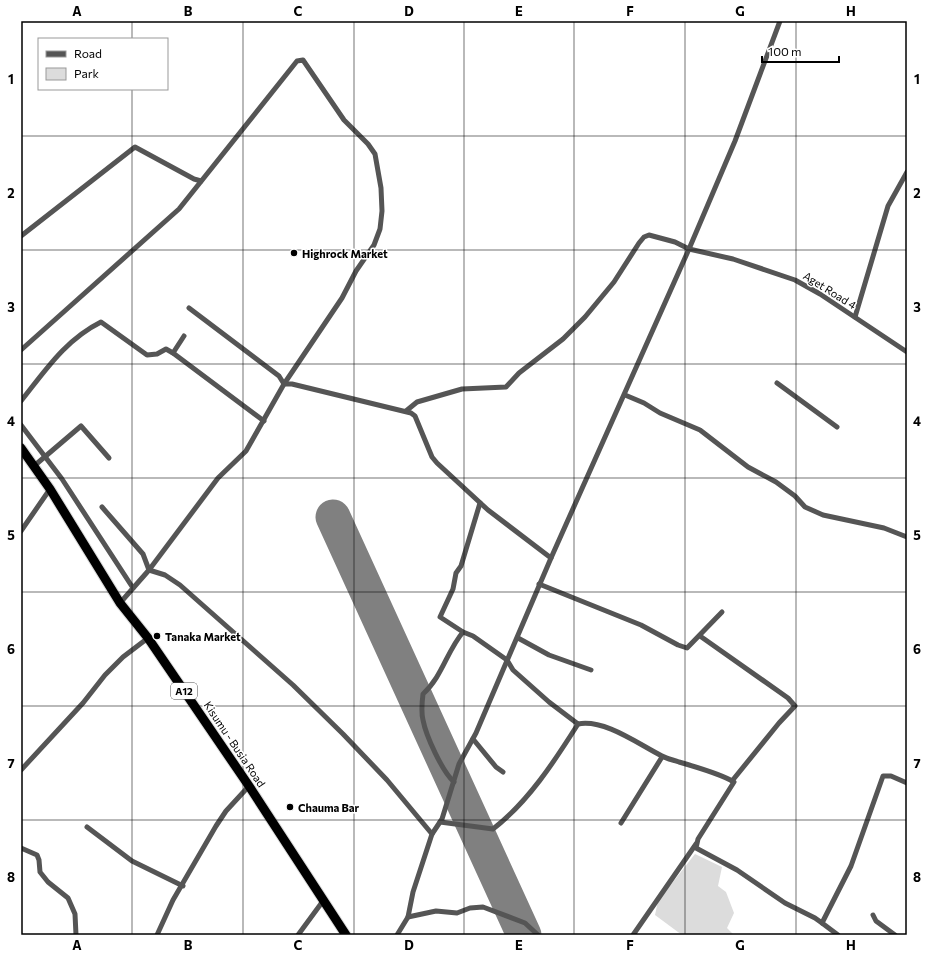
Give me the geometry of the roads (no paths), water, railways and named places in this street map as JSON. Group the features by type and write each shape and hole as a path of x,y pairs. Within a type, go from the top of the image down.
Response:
{"highway":[{"name":"Kisumu - Busia Road","path":"21,448 50,489 120,603 148,638 249,786 346,935"}],"street":[{"path":"397,935 408,917 413,892 432,834 442,819 459,764 473,739 518,638 551,558 625,395 664,302 689,249 735,141 780,21"},
{"path":"21,350 76,299 168,221 191,195 297,61 301,60 307,64 344,120 368,144 375,154 382,211 379,234 342,298 284,384 246,451 218,478 149,570 120,603"},
{"path":"21,236 136,147 194,179 201,181"},
{"path":"855,317 888,206 907,172"},
{"name":"Aget Road 4","path":"406,411 417,402 462,389 506,387 519,373 563,339 585,317 610,288 644,237 656,236 689,249 733,259 795,280 820,294 907,352"},
{"path":"189,308 279,376 284,384"},
{"path":"21,401 60,352 84,332 101,322 147,355 157,354 166,349 173,353 264,421"},
{"path":"173,353 184,336"},
{"path":"777,383 837,427"},
{"path":"284,384 292,384 406,411 415,416 432,457 480,503 551,558"},
{"path":"625,395 644,403 660,413 700,430 748,466 776,482 795,496 805,507 823,515 884,528 907,537"},
{"path":"21,424 46,457 133,588"},
{"path":"34,466 81,426 109,458"},
{"path":"21,531 50,489"},
{"path":"480,503 461,566 456,573 453,589 440,617 463,632 473,636 507,660 513,670 578,724"},
{"path":"102,507 143,554 149,570"},
{"path":"149,570 165,575 180,585 293,686 387,780 432,834"},
{"path":"540,584 642,625 678,645 687,648 722,612"},
{"path":"454,782 442,763 424,724 422,718 423,694 433,685 456,641 463,632"},
{"path":"633,935 696,844 732,786 734,782 732,781 779,723 796,706 788,698 700,636"},
{"path":"21,770 83,703 105,675 123,656 148,638"},
{"path":"518,638 549,655 591,670"},
{"path":"440,822 493,829 506,819 527,796 558,755 578,724 587,722 612,729 651,749 662,757 732,781"},
{"path":"473,739 496,767 503,772"},
{"path":"621,823 662,757"},
{"path":"822,923 851,866 883,776 891,776 907,783"},
{"path":"157,935 173,900 183,886 222,816 249,786"},
{"path":"87,826 132,861 183,886"},
{"path":"696,844 699,851 737,870 785,903 815,918 838,935"},
{"path":"21,848 36,855 39,860 40,872 48,882 68,898 75,914 76,935"},
{"path":"298,935 323,901"},
{"path":"408,917 436,911 457,913 470,908 483,907 525,923 538,935"},
{"path":"873,915 876,921 895,935"}],"place":[{"name":"Highrock Market","path":"294,253"},
{"name":"Tanaka Market","path":"157,636"},
{"name":"Chauma Bar","path":"290,807"}]}
